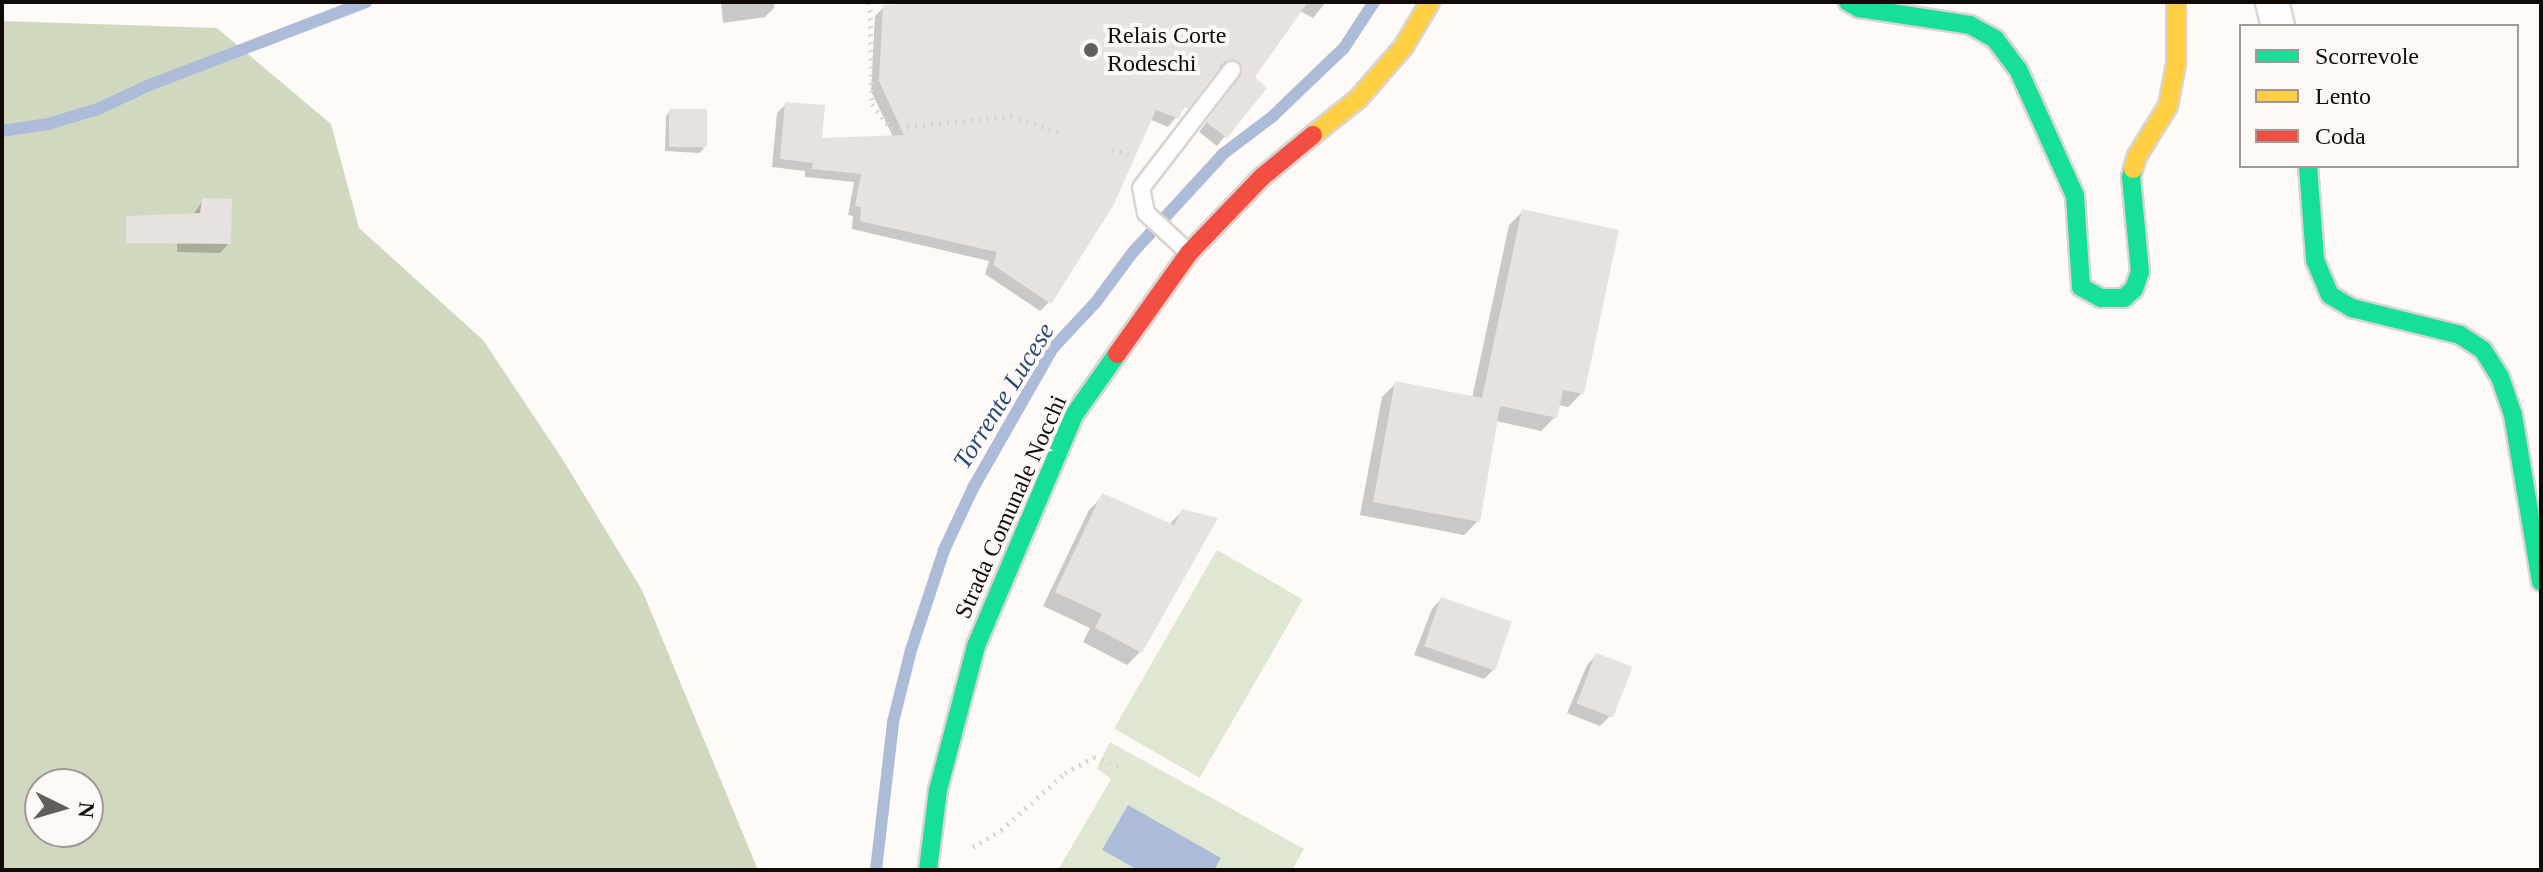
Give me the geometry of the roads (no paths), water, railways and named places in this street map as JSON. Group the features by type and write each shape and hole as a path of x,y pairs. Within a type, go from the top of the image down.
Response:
{"street":[{"name":"Strada Comunale Nocchi","path":"928,870 938,790 976,646 1074,415 1184,248 1262,177 1359,98 1404,46 1430,2"},
{"path":"1848,2 1859,8 1970,25 1995,39 2018,69 2075,196 2081,287 2101,298 2124,298 2134,289 2140,272 2131,177 2137,156 2168,106 2176,64 2176,2"},
{"path":"2272,2 2278,24"},
{"path":"2308,168 2315,260 2330,295 2352,308 2460,335 2483,350 2500,377 2513,415 2541,582"}],"lane":[{"path":"1184,248 1146,213 1141,188 1232,70"}],"water":[{"path":"1128,805 1221,858 1214,870 1138,870 1102,850"}],"waterway":[{"path":"2,131 48,124 98,109 147,86 366,2"},
{"name":"Torrente Lucese","path":"876,870 893,722 911,650 944,550 973,488 1053,348 1096,302 1133,252 1223,154 1273,116 1344,48 1374,2"}],"place":[{"name":"Relais Corte Rodeschi","path":"1091,50"}]}
